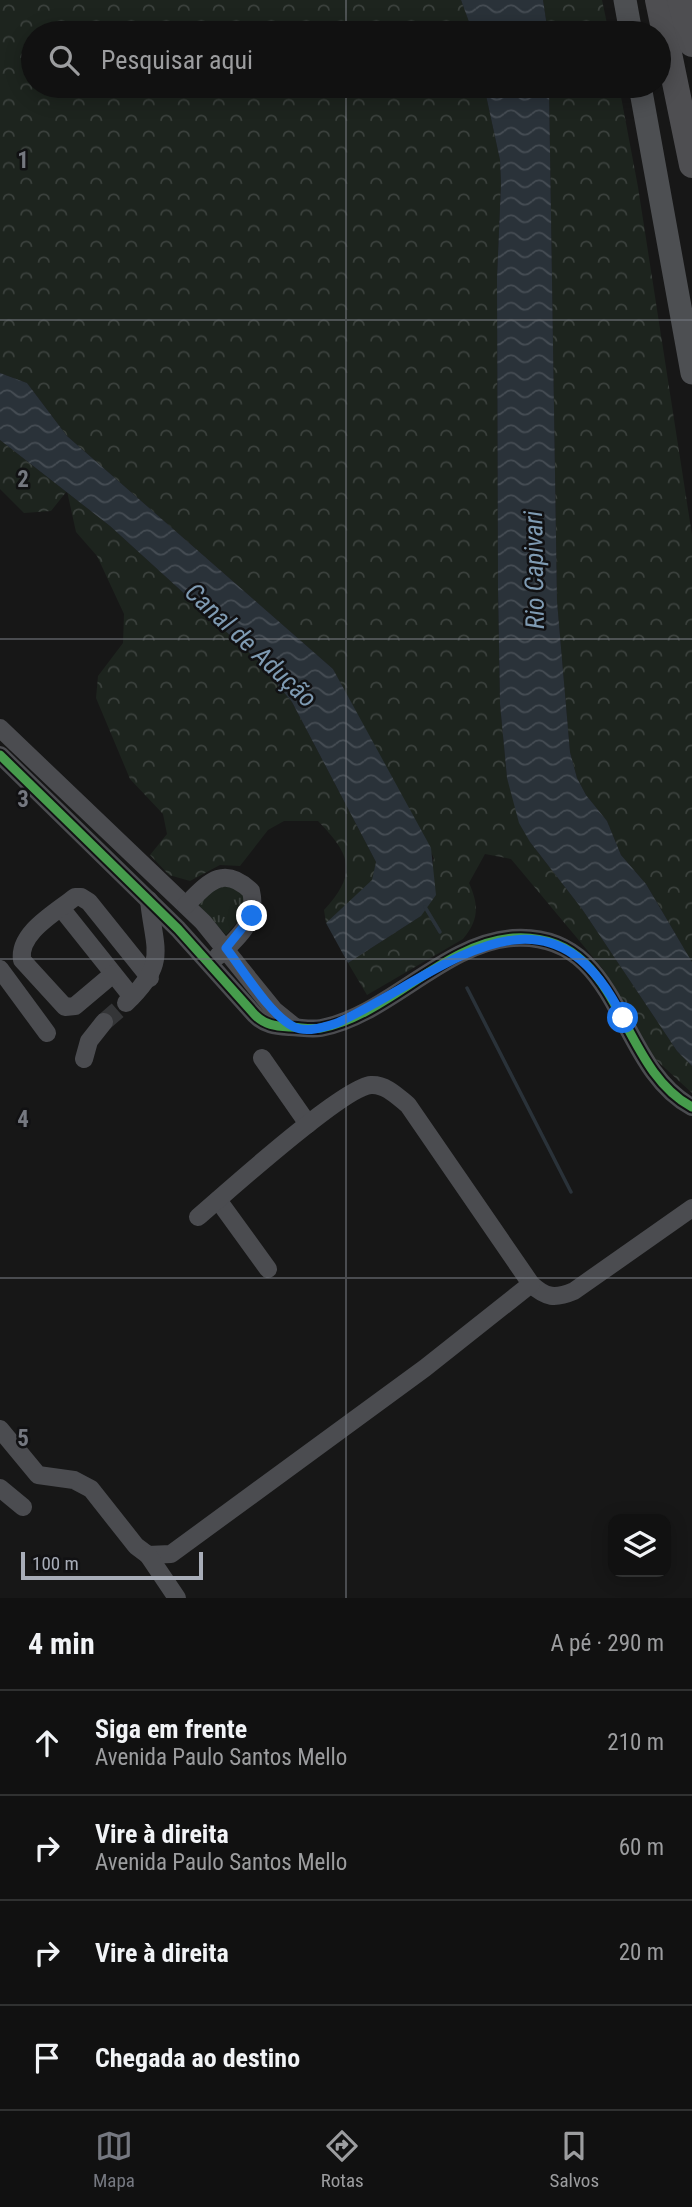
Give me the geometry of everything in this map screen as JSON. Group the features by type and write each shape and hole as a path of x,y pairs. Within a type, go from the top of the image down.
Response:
{"highway":[{"path":"658,0 662,21"},
{"path":"680,0 692,44"},
{"path":"671,63 692,164"}],"main road":[{"path":"625,0 629,21"},
{"path":"642,98 692,373"}],"street":[{"path":"0,728 186,905 226,948 274,1010 295,1027"},
{"path":"0,755 144,895 261,1021 269,1025 322,1028 337,1023 481,946 498,940 534,939 556,945 594,970 659,1081 692,1107"},
{"path":"21,774 34,760"},
{"path":"186,905 215,880 227,877 240,880 251,891 252,916 210,963"},
{"path":"144,895 162,893 159,880"},
{"path":"61,908 113,974 129,1000 150,978 155,959 155,943 144,895"},
{"path":"113,974 70,1008 60,1005 22,960 24,940 75,897 81,897 89,902 150,978"},
{"path":"0,969 47,1032"},
{"path":"84,1059 89,1041 104,1022"},
{"path":"262,1058 308,1124"},
{"path":"198,1217 308,1124 358,1089 372,1084 391,1090 408,1105 531,1284 542,1294 557,1298 574,1291 692,1208"},
{"path":"218,1200 268,1269"},
{"path":"148,1555 171,1554 425,1368 531,1284"},
{"path":"0,1429 38,1475 74,1480 92,1489 136,1546 148,1555 177,1598"},
{"path":"0,1489 23,1507"}],"green space":[{"path":"0,0 461,0 469,21 21,21 21,98 487,98 500,160 501,184 497,278 498,589 500,704 507,778 530,842 582,909 677,1051 692,1066 692,1093 655,1059 602,968 511,859 485,854 469,883 475,898 476,912 475,919 463,939 367,995 348,963 421,916 434,858 333,669 67,436 27,383 0,373"},
{"path":"543,0 602,0 606,21 546,21"},
{"path":"549,98 621,98 638,187 692,535 692,962 646,884 621,855 607,821 586,795 577,778 570,752 557,601"},
{"path":"0,440 66,492 51,511 24,513 0,489"},
{"path":"67,493 110,526 255,658 292,702 376,862 373,880 326,923 324,910 342,885 346,864 338,844 318,821 284,821 268,830 240,866 220,865 190,881 169,875 150,855 167,834 163,814 130,779 96,698 98,676 123,643 124,614 97,556 76,532"},
{"path":"227,885 236,888 244,896 245,913 226,935 197,903 218,887"}],"water":[{"path":"461,0 543,0 546,21 469,21"},
{"name":"Rio Capivari","path":"487,98 549,98 557,601 570,752 577,778 586,795 607,821 621,855 646,884 692,962 692,1066 677,1051 582,909 530,842 519,823 507,778 500,704 498,589 497,278 500,160"},
{"name":"Canal de Adução","path":"0,373 27,383 67,436 333,669 431,848 436,895 421,916 348,963 326,923 372,880 376,862 292,702 255,658 110,526 0,440"}],"waterway":[{"path":"425,907 440,932"},
{"path":"467,988 571,1192"}],"tunnel":[{"path":"104,1022 126,1003"}],"cycle path":[{"path":"0,755 178,929 263,1021 279,1026 321,1028 369,1010 463,952 513,938 549,942 577,956 598,978 647,1062 667,1088 692,1107"}],"route":[{"path":"252,916 243,931 226,948 274,1010 295,1027 322,1028 337,1023 481,946 515,938 534,939 556,945 574,955 594,970 623,1018"}]}
